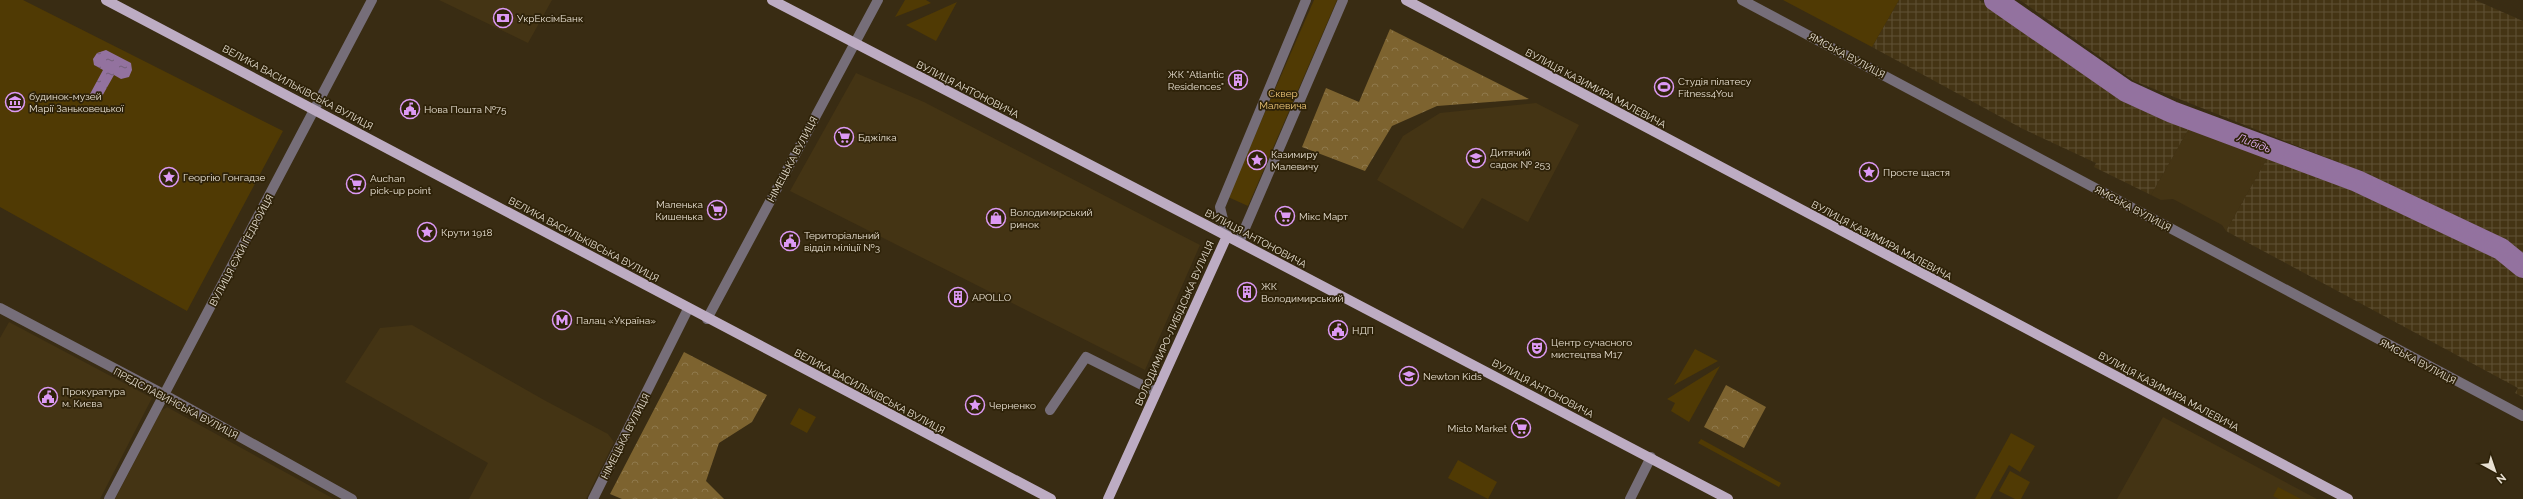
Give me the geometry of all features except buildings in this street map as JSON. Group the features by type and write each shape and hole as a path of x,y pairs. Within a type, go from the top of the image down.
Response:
{"main road":[{"name":"ВЕЛИКА ВАСИЛЬКІВСЬКА ВУЛИЦЯ","path":"106,0 316,110 688,309 1051,499"},
{"name":"ВУЛИЦЯ АНТОНОВИЧА","path":"772,0 854,44 1239,242 1728,499"},
{"name":"ВУЛИЦЯ КАЗИМИРА МАЛЕВИЧА","path":"1406,0 2348,499"},
{"name":"ВОЛОДИМИРО-ЛИБІДСЬКА ВУЛИЦЯ","path":"1108,499 1227,236"}],"street":[{"name":"ВУЛИЦЯ ЄЖИ ҐЕДРОЙЦЯ","path":"109,499 163,394 316,110 372,0"},
{"name":"НІМЕЦЬКА ВУЛИЦЯ","path":"707,319 878,0"},
{"name":"ВОЛОДИМИРО-ЛИБІДСЬКА ВУЛИЦЯ","path":"1227,236 1220,207 1306,0"},
{"path":"1239,242 1343,0"},
{"name":"ЯМСЬКА ВУЛИЦЯ","path":"1742,0 2523,416"},
{"name":"ПРЕДСЛАВИНСЬКА ВУЛИЦЯ","path":"0,308 163,394 352,499"},
{"name":"НІМЕЦЬКА ВУЛИЦЯ","path":"593,499 688,309"},
{"path":"1050,410 1086,357 1156,392"},
{"path":"1630,499 1650,457"}],"shaded area":[{"path":"439,0 552,0 528,43"},
{"path":"1899,0 1979,0 2115,87 2192,123 2151,195 2094,167 2096,163 2023,129 1872,47"},
{"path":"2020,0 2475,0 2523,21 2523,253 2507,242 2358,170 2134,81"},
{"name":"Володимирський ринок","path":"856,73 924,102 1200,245 1145,370 790,191"},
{"name":"Дитячий садок № 253","path":"1536,103 1579,125 1528,222 1482,198 1463,229 1377,180 1403,136 1440,113"},
{"path":"2192,123 2268,157 2226,231 2222,225 2173,199 2161,200 2151,195"},
{"path":"2268,157 2355,189 2498,257 2523,277 2523,397 2515,393 2518,388 2226,231"},
{"path":"9,322 152,398 100,499 0,499 0,338"},
{"path":"412,325 544,400 608,434 614,442 586,499 469,499 488,463 345,382 380,328"},
{"path":"167,407 334,499 115,499 161,411"},
{"path":"2163,417 2317,499 2117,499"}],"green space":[{"path":"0,0 23,0 283,131 187,311 0,207"},
{"path":"905,0 926,0 931,3 895,17"},
{"name":"Сквер Малевича","path":"1314,0 1337,0 1248,206 1228,197"},
{"path":"1783,0 1899,0 1872,47"},
{"path":"957,2 936,41 906,25"},
{"path":"1390,29 1529,99 1437,106 1392,126 1365,171 1302,147 1326,88 1359,102"},
{"path":"1695,349 1718,361 1674,385"},
{"path":"684,352 767,395 752,422 719,443 706,481 724,499 622,499 610,494"},
{"path":"1720,366 1689,422 1671,411 1675,403 1667,399"},
{"path":"1726,385 1766,407 1744,448 1704,427"},
{"path":"799,408 816,417 807,433 790,424"},
{"path":"2011,433 2035,446 2020,472 2009,465 1990,499 1975,499"},
{"path":"1701,439 1781,483 1779,487 1698,443"},
{"path":"1458,460 1497,482 1488,499 1448,478"},
{"path":"2010,471 2030,482 2021,499 2015,499 1999,491"},
{"path":"2278,487 2301,499 2279,499 2273,496"}],"water":[{"path":"106,50 131,63 132,70 129,77 121,79 114,75 100,100 90,94 103,70 94,65 93,59 97,53"}],"waterway":[{"name":"Либідь","path":"1995,0 2126,91 2172,112 2357,181 2501,249 2523,267"}],"place":[{"name":"УкрЕксімБанк","path":"503,18"},
{"name":"ЖК \"Atlantic Residences\"","path":"1238,80"},
{"name":"Студія пілатесу Fitness4You","path":"1664,87"},
{"name":"будинок-музей Марії Заньковецької","path":"15,102"},
{"name":"Нова Пошта №75","path":"410,109"},
{"name":"Бджілка","path":"844,137"},
{"name":"Дитячий садок № 253","path":"1476,158"},
{"name":"Казимиру Малевичу","path":"1257,160"},
{"name":"Просте щастя","path":"1869,172"},
{"name":"Георгію Гонгадзе","path":"169,177"},
{"name":"Auchan pick-up point","path":"356,184"},
{"name":"Маленька Кишенька","path":"717,210"},
{"name":"Мікс Март","path":"1285,216"},
{"name":"Володимирський ринок","path":"996,218"},
{"name":"Крути 1918","path":"427,232"},
{"name":"Територіальний відділ міліції №3","path":"790,241"},
{"name":"ЖК Володимирський","path":"1247,292"},
{"name":"APOLLO","path":"958,297"},
{"name":"Палац «Україна»","path":"562,320"},
{"name":"НДП","path":"1338,330"},
{"name":"Центр сучасного мистецтва M17","path":"1537,348"},
{"name":"Newton Kids","path":"1409,376"},
{"name":"Прокуратура м. Києва","path":"48,397"},
{"name":"Черненко","path":"975,405"},
{"name":"Misto Market","path":"1521,428"}]}
